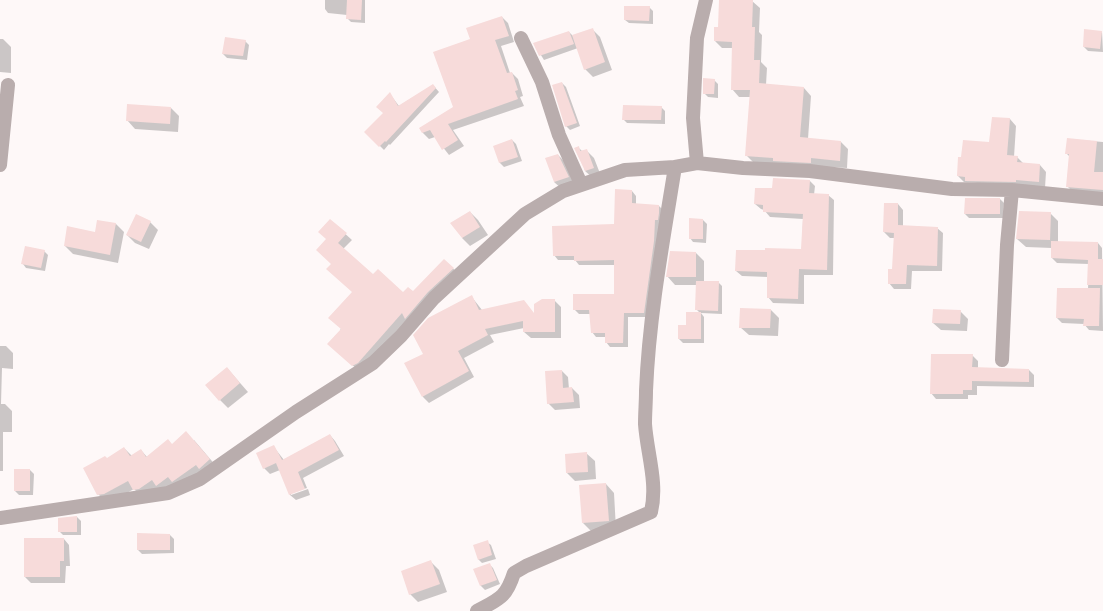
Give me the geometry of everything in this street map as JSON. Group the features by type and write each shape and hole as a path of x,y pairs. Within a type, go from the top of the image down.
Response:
{"street":[{"path":"697,163 694,118 697,38 706,0"},
{"path":"521,38 542,82 559,135 581,184"},
{"path":"0,165 8,85"},
{"path":"0,518 168,494 200,479 296,412 373,363 401,336 434,298 525,214 563,191 625,170 675,167 697,163 743,168 810,171 952,189 1012,190 1103,199"},
{"path":"477,611 498,600 509,590 514,573 526,566 651,512 651,464 645,424 648,356 675,167"},
{"path":"1002,360 1007,245 1012,190"}],"building":[{"path":"347,0 362,0 361,20 346,19"},
{"path":"719,0 753,0 752,27 755,27 754,60 760,60 759,83 804,87 800,137 841,141 840,161 811,158 811,163 773,161 773,158 745,156 750,90 731,90 732,42 714,41 714,27 718,27"},
{"path":"624,6 650,6 649,21 624,20"},
{"path":"502,16 509,36 495,40 507,73 512,72 518,90 515,91 518,99 448,124 458,140 442,150 430,130 422,133 419,128 453,107 433,52 470,39 466,28"},
{"path":"593,28 605,62 584,70 572,35"},
{"path":"1084,29 1102,31 1100,49 1083,47"},
{"path":"569,31 574,44 539,56 533,43"},
{"path":"225,37 246,40 243,56 222,54"},
{"path":"703,78 715,79 714,94 703,94"},
{"path":"562,82 577,123 565,127 552,85"},
{"path":"433,84 436,88 386,142 385,141 379,147 364,132 383,113 376,107 390,92 398,106"},
{"path":"127,104 171,107 170,124 126,121"},
{"path":"623,105 662,106 661,120 622,120"},
{"path":"992,117 1010,118 1007,155 1018,156 1017,162 1040,164 1039,182 1016,180 1016,182 965,181 965,177 957,176 958,157 961,157 963,140 989,142"},
{"path":"1067,138 1097,141 1094,172 1103,172 1103,190 1066,187 1069,154 1065,154"},
{"path":"512,139 518,157 499,163 493,146"},
{"path":"579,146 580,151 587,149 594,168 585,171 574,148"},
{"path":"558,154 569,177 554,182 545,158"},
{"path":"773,178 810,180 809,193 829,194 827,270 799,269 798,299 767,298 767,272 735,271 736,250 765,250 765,248 801,249 803,214 763,212 763,205 754,204 755,188 772,188"},
{"path":"615,189 632,190 632,203 659,205 659,213 658,220 655,220 654,241 644,313 624,313 623,343 605,343 605,333 591,333 589,310 573,310 573,294 614,294 614,260 574,261 574,256 553,256 552,226 614,224"},
{"path":"965,198 1000,198 1000,214 964,214"},
{"path":"884,203 898,203 898,225 938,227 937,266 907,265 906,284 888,284 888,269 892,269 894,233 883,232"},
{"path":"470,211 480,227 462,238 450,223"},
{"path":"1019,211 1051,212 1050,240 1016,239"},
{"path":"136,214 151,221 141,242 126,235"},
{"path":"689,218 703,219 703,239 689,239"},
{"path":"330,219 347,233 338,243 373,274 378,269 403,292 408,287 413,291 444,259 454,268 428,292 405,319 402,313 358,363 352,366 327,344 341,329 328,318 352,292 326,269 331,264 316,250 326,239 318,232"},
{"path":"97,220 116,223 110,255 64,246 67,226 95,232"},
{"path":"1051,241 1098,242 1098,259 1103,259 1103,285 1087,285 1088,260 1051,258"},
{"path":"25,246 45,250 41,268 21,264"},
{"path":"670,251 696,252 696,277 666,277"},
{"path":"696,281 719,281 718,311 695,310"},
{"path":"1057,288 1100,288 1099,326 1083,326 1084,319 1056,318"},
{"path":"472,295 479,310 524,300 534,313 534,304 542,299 555,299 555,332 523,332 523,321 485,329 488,335 458,351 469,371 422,397 404,363 423,354 413,335 428,318"},
{"path":"740,308 771,309 770,328 739,328"},
{"path":"933,309 961,310 960,324 932,323"},
{"path":"686,312 701,312 701,339 678,339 678,325 686,325"},
{"path":"931,354 973,354 972,367 1029,369 1029,382 972,381 972,390 963,390 963,394 930,394"},
{"path":"227,367 240,383 219,401 205,385"},
{"path":"562,370 563,388 572,387 574,402 547,404 545,371"},
{"path":"186,431 210,459 199,469 196,465 172,482 168,477 156,486 152,480 139,489 133,490 128,481 104,494 97,495 83,468 105,456 107,458 124,447 130,456 141,449 146,457 168,439 172,444"},
{"path":"330,434 339,450 298,472 305,489 289,495 276,463 263,469 256,453 274,445 282,460"},
{"path":"587,452 588,472 566,473 565,454"},
{"path":"14,469 30,469 30,491 14,491"},
{"path":"606,483 609,521 582,523 579,485"},
{"path":"77,516 77,532 58,532 58,518"},
{"path":"137,533 170,534 170,550 137,550"},
{"path":"24,538 64,538 64,561 60,561 60,577 24,577"},
{"path":"488,540 492,555 478,560 473,545"},
{"path":"431,560 440,584 409,595 401,571"},
{"path":"490,563 497,580 480,586 473,569"}]}
